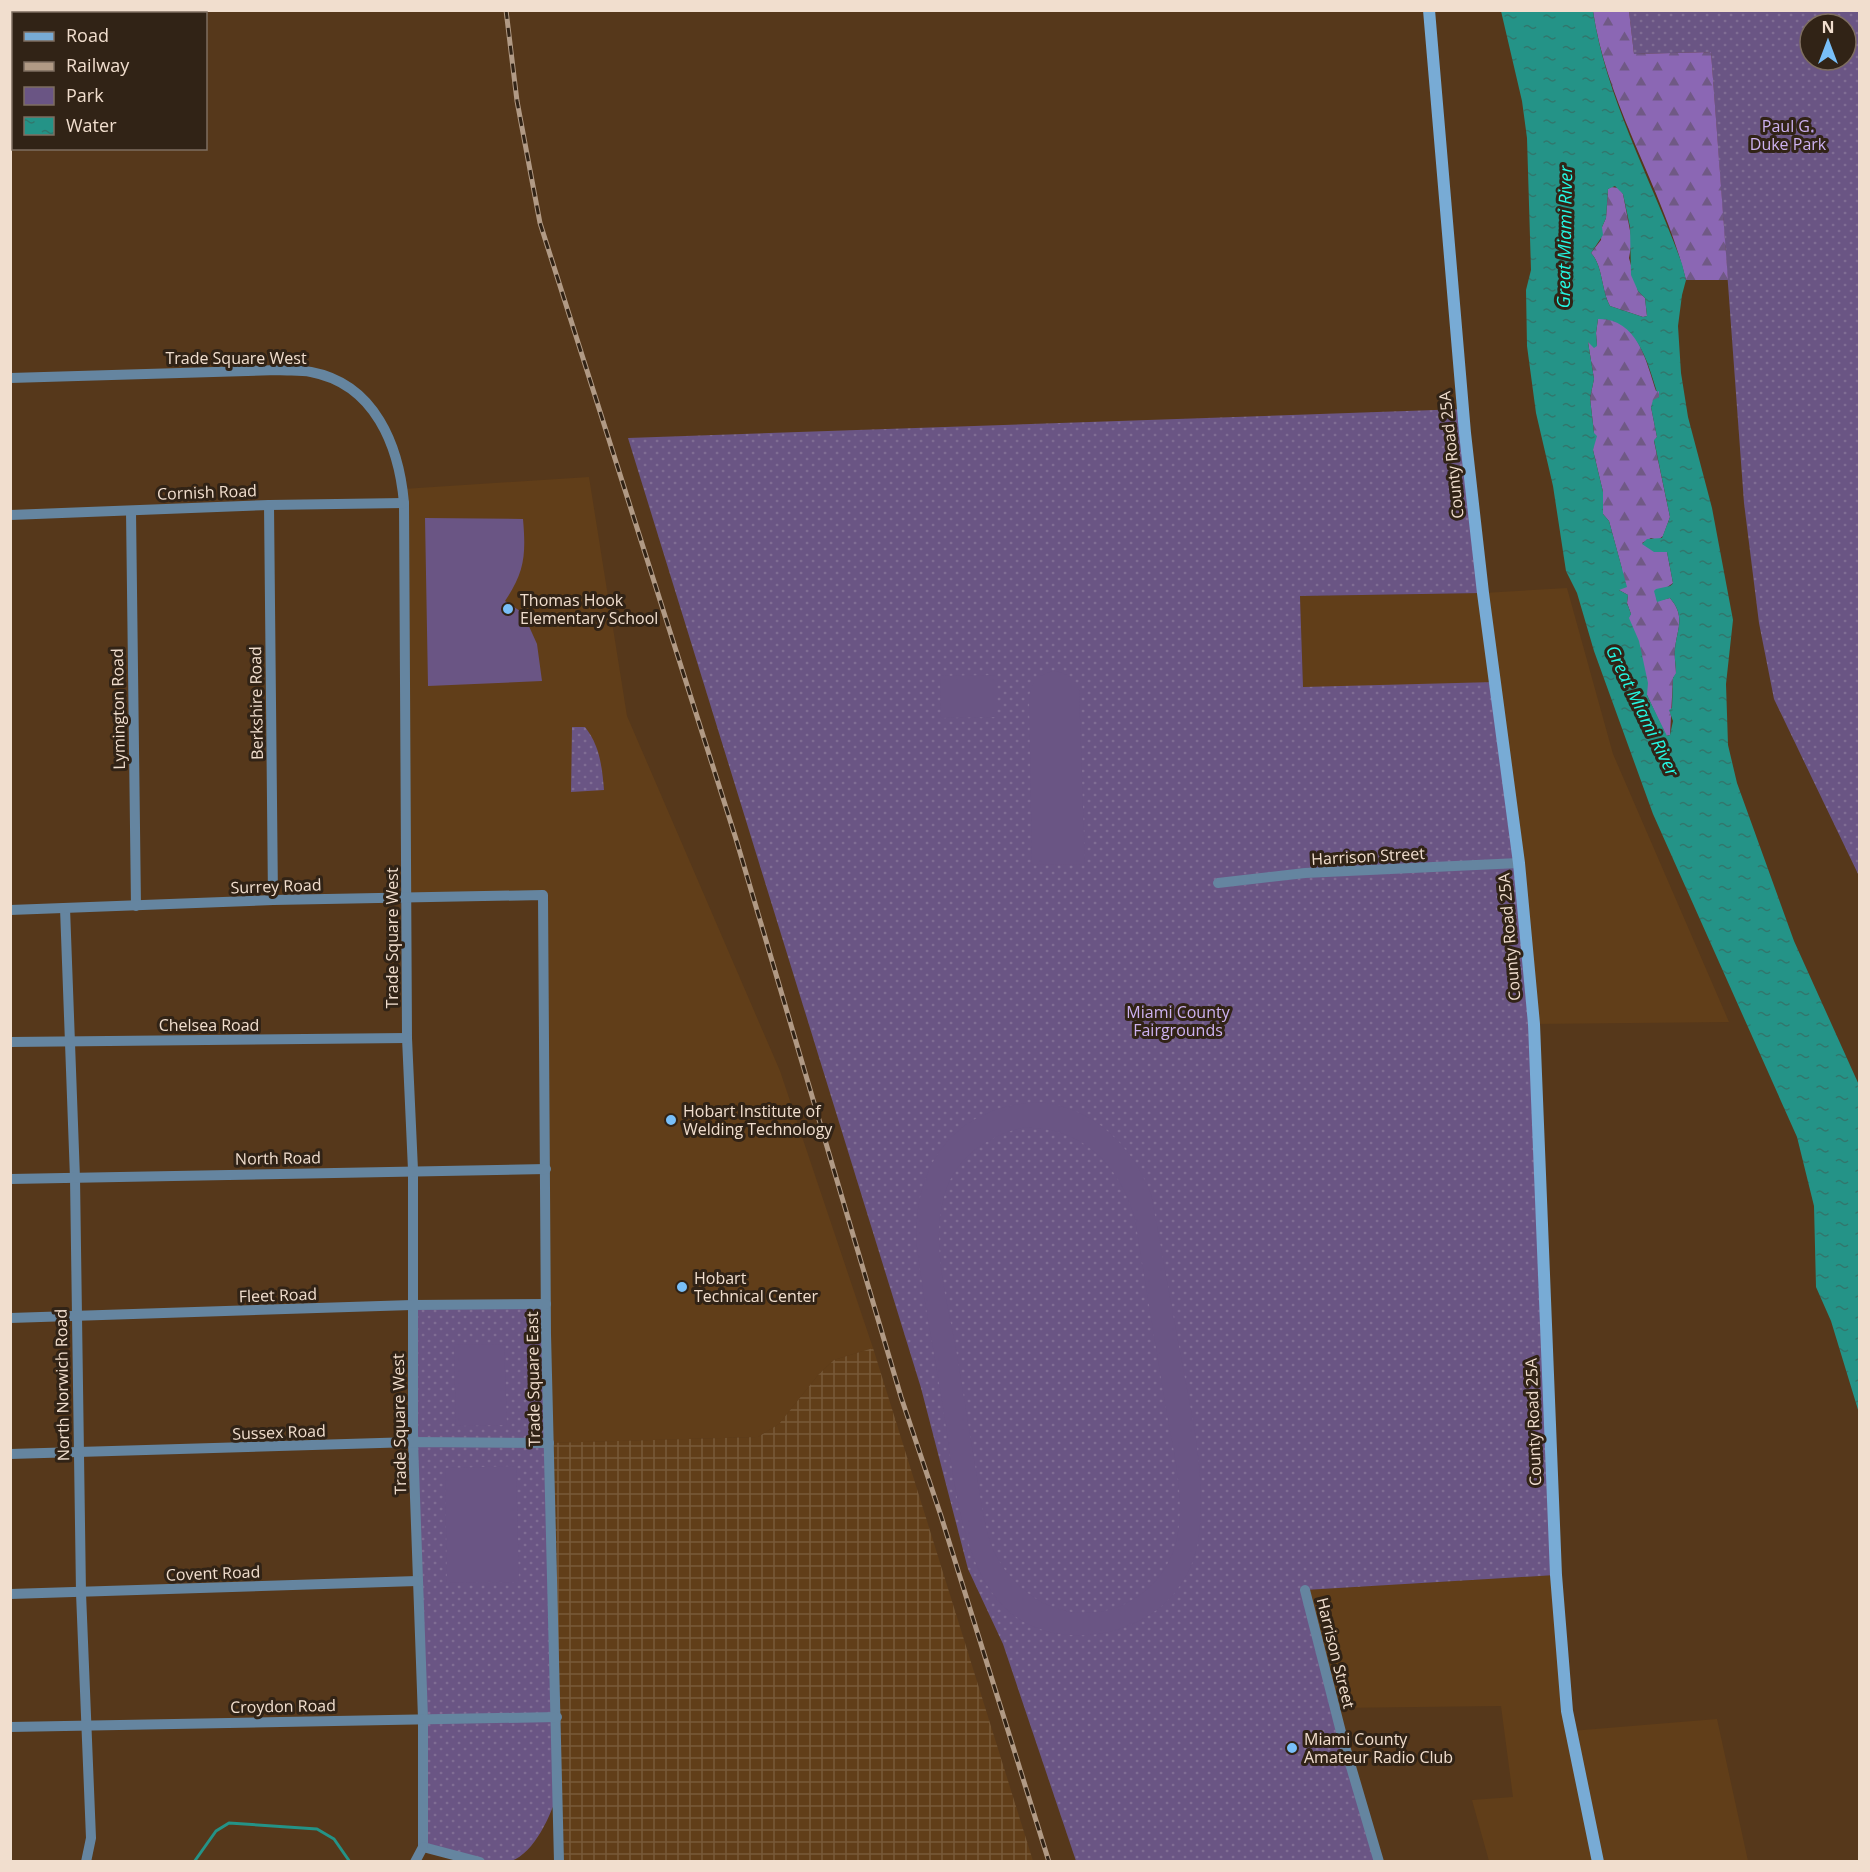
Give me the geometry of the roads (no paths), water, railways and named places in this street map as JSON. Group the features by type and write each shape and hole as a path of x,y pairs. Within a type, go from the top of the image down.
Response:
{"main road":[{"name":"County Road 25A","path":"1429,10 1465,433 1484,603 1519,863 1534,1024 1556,1575 1567,1710 1598,1862"}],"street":[{"name":"Trade Square West","path":"10,378 278,370 312,372 348,387 379,417 394,446 402,474 408,898 407,1038 413,1170 413,1442 423,1718 423,1847"},
{"name":"Cornish Road","path":"10,515 269,505 404,503"},
{"name":"Berkshire Road","path":"269,505 273,900"},
{"name":"Lymington Road","path":"131,510 136,906"},
{"name":"Harrison Street","path":"1218,883 1305,873 1519,863"},
{"name":"Surrey Road","path":"10,910 273,900 543,895"},
{"name":"Trade Square East","path":"543,895 546,1304 559,1862"},
{"name":"North Norwich Road","path":"65,908 75,1178 81,1593 91,1838 86,1862"},
{"name":"Chelsea Road","path":"10,1042 407,1038"},
{"name":"North Road","path":"10,1179 546,1169"},
{"name":"Fleet Road","path":"10,1318 412,1305 546,1304"},
{"name":"Sussex Road","path":"10,1454 78,1454 413,1442 549,1443"},
{"name":"Covent Road","path":"10,1594 417,1581"},
{"name":"Harrison Street","path":"1305,1590 1342,1736 1379,1862"},
{"name":"Croydon Road","path":"10,1727 557,1717"},
{"path":"415,1862 423,1847 480,1862"}],"water":[{"name":"Great Miami River","path":"1501,11 1593,11 1599,44 1619,108 1670,233 1686,280 1678,326 1681,373 1688,417 1712,508 1733,620 1726,684 1728,745 1737,783 1794,941 1859,1085 1859,1413 1831,1321 1816,1287 1814,1206 1797,1137 1653,814 1594,651 1577,593 1566,571 1553,486 1536,413 1527,346 1526,290 1531,270 1527,138 1522,101","holes":["1615,186 1623,194 1630,227 1631,275 1638,291 1645,298 1647,316 1643,317 1610,306 1598,264 1591,253 1603,235 1602,227 1606,218 1608,189","1598,319 1622,325 1631,333 1644,355 1657,392 1659,391 1659,397 1653,400 1651,407 1657,437 1654,440 1670,517 1662,538 1647,539 1642,544 1654,552 1667,552 1673,583 1654,591 1657,602 1670,598 1679,617 1675,652 1676,673 1673,678 1672,708 1669,710 1673,721 1670,735 1667,736 1647,695 1648,683 1639,641 1629,618 1631,614 1627,603 1628,595 1619,590 1627,587 1609,521 1603,514 1603,492 1593,450 1597,436 1594,433 1590,398 1594,379 1588,342 1594,348 1597,346"]}],"waterway":[{"path":"194,1862 216,1831 229,1823 317,1829 334,1839 350,1862"}],"railway":[{"path":"506,10 517,101 540,223 736,839 901,1397 941,1516 1049,1862"}],"place":[{"name":"Thomas Hook Elementary School","path":"508,609"},
{"name":"Hobart Institute of Welding Technology","path":"671,1120"},
{"name":"Hobart Technical Center","path":"682,1287"},
{"name":"Miami County Amateur Radio Club","path":"1292,1748"}],"park label":[{"name":"Paul G. Duke Park","path":"1788,135"},
{"name":"Miami County Fairgrounds","path":"1178,1021"}]}
